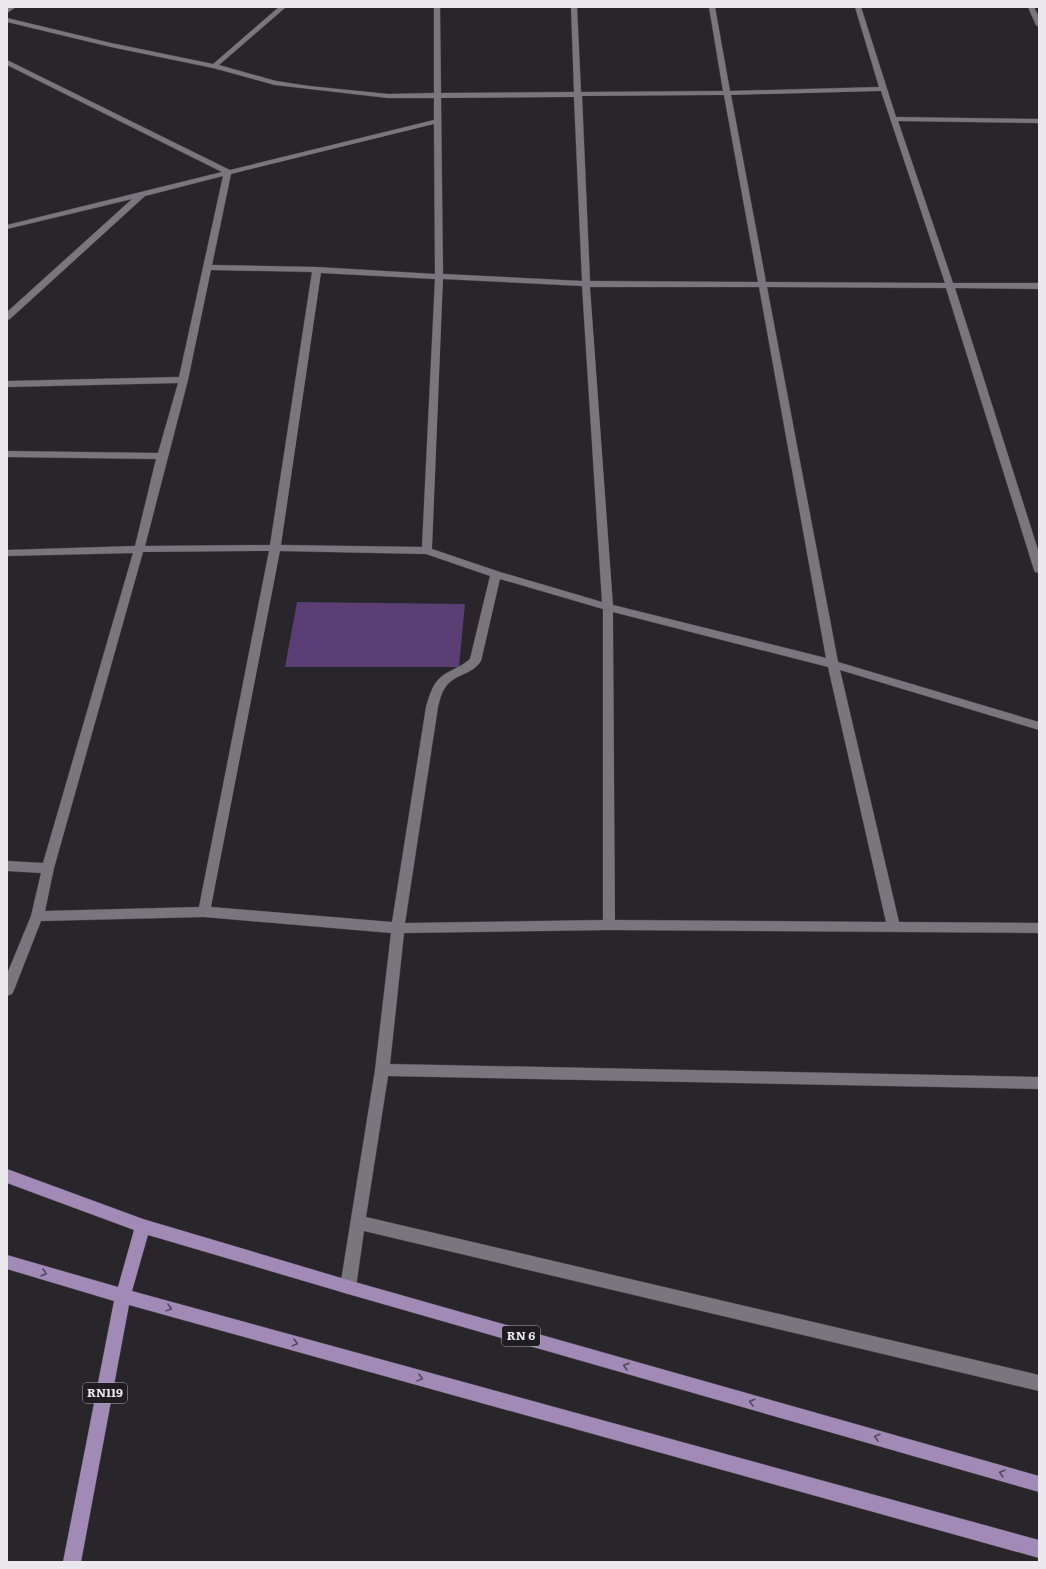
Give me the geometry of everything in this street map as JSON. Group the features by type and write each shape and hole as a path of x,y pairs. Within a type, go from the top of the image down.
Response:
{"main road":[{"name":"RN 6","path":"7,1176 142,1226 348,1287 1039,1484"},
{"name":"RN119","path":"72,1562 123,1296 142,1226"},
{"path":"7,1262 123,1296 1039,1549"}],"street":[{"path":"7,12 14,7"},
{"path":"214,66 283,7"},
{"path":"427,552 439,277 439,121 436,96 436,7"},
{"path":"574,7 576,94 586,284 608,607 609,925"},
{"path":"712,7 833,664 894,927"},
{"path":"858,7 883,89 950,286 1039,570"},
{"path":"1031,7 1039,25"},
{"path":"7,20 111,45 214,66 274,83 388,96 727,93 883,89"},
{"path":"7,62 228,172"},
{"path":"893,119 1039,121"},
{"path":"7,227 439,121"},
{"path":"7,990 37,916 48,868 139,549 183,380 209,267 228,172"},
{"path":"7,317 143,194"},
{"path":"209,267 317,270 586,284 1039,286"},
{"path":"204,912 275,548 317,270"},
{"path":"7,384 183,380"},
{"path":"7,454 162,456"},
{"path":"7,553 139,549 275,548 427,552 608,607 833,664 1039,726"},
{"path":"348,1287 382,1070 398,928 436,692 441,682 447,677 469,667 475,661 496,574"},
{"path":"7,866 48,868"},
{"path":"37,916 204,912 398,928 609,925 1039,928"},
{"path":"382,1070 1039,1083"},
{"path":"358,1222 1039,1383"}],"shaded area":[{"path":"297,602 465,604 459,667 285,667"}]}
